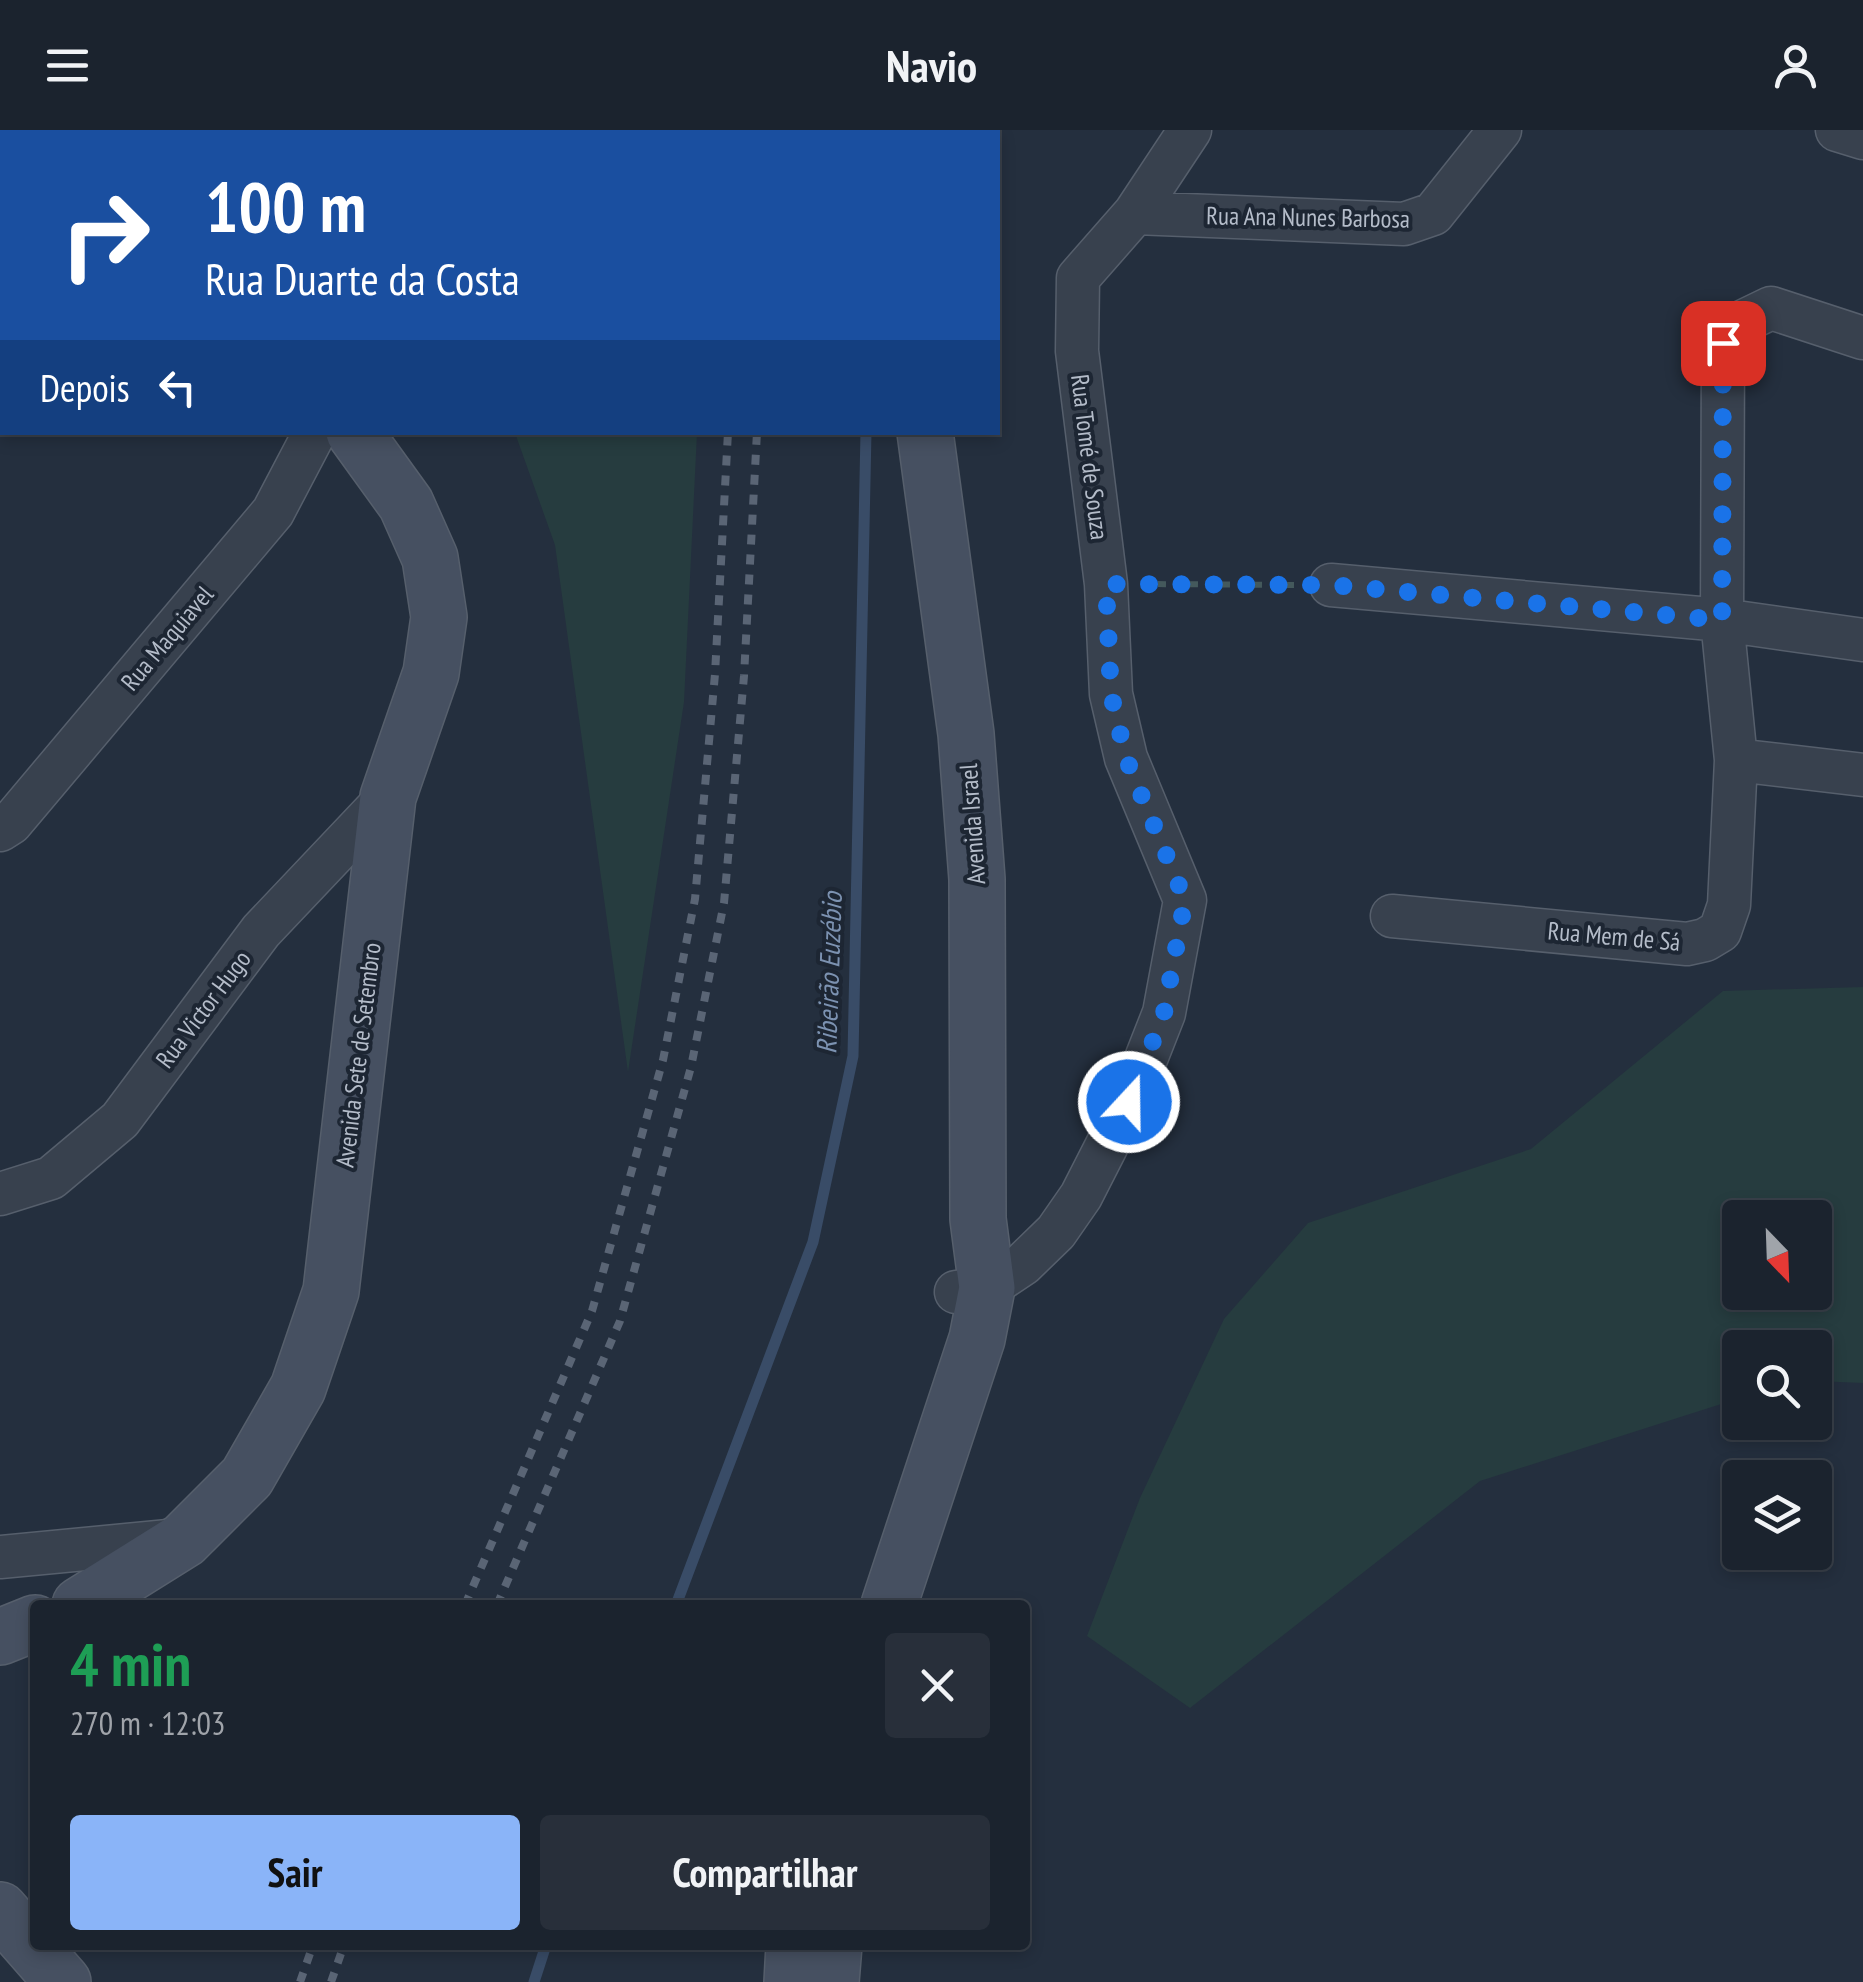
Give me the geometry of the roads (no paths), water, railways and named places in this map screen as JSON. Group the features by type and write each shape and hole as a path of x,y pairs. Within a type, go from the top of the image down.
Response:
{"main road":[{"name":"Avenida Sete de Setembro","path":"88,1600 184,1540 246,1476 298,1388 330,1291 388,797 431,673 439,617 430,558 406,504 356,435"},
{"name":"Avenida Israel","path":"891,1600 974,1349 971,1290 978,1219 977,880 964,716 925,435"},
{"name":"Avenida Israel","path":"854,1600 971,1290"},
{"path":"0,1636 30,1625"},
{"path":"0,1910 30,1944"},
{"path":"35,1950 63,1982"},
{"path":"792,1982 794,1950"},
{"path":"831,1982 834,1950"}],"street":[{"name":"Rua Tomé de Souza","path":"971,1290 1034,1253 1056,1232 1081,1196 1129,1102 1164,1013 1185,900 1122,742 1111,694 1106,584 1077,351 1078,278 1135,213 1190,130"},
{"name":"Rua Ana Nunes Barbosa","path":"1135,213 1404,224 1433,214 1500,130"},
{"path":"1837,130 1863,138"},
{"name":"Rua Mem de Sá","path":"1392,916 1687,944 1705,940 1720,930 1728,917 1736,760 1722,620 1723,343 1740,323 1771,308 1863,338"},
{"name":"Rua Maquiavel","path":"0,830 11,823 273,512 313,435"},
{"path":"1331,585 1722,620 1863,640"},
{"path":"1736,760 1863,775"},
{"name":"Rua Victor Hugo","path":"0,1194 51,1178 120,1120 261,931 388,797"},
{"path":"0,1557 184,1540"}],"waterway":[{"name":"Ribeirão Euzébio","path":"678,1600 813,1242 853,1056 866,435"},
{"name":"Ribeirão Euzébio","path":"534,1982 544,1950"}],"railway":[{"path":"467,1600 592,1311 663,1060 695,899 715,674 728,435"},
{"path":"499,1600 620,1321 691,1067 724,903 744,676 757,435"},
{"path":"300,1982 311,1950"},
{"path":"331,1982 342,1950"}]}
